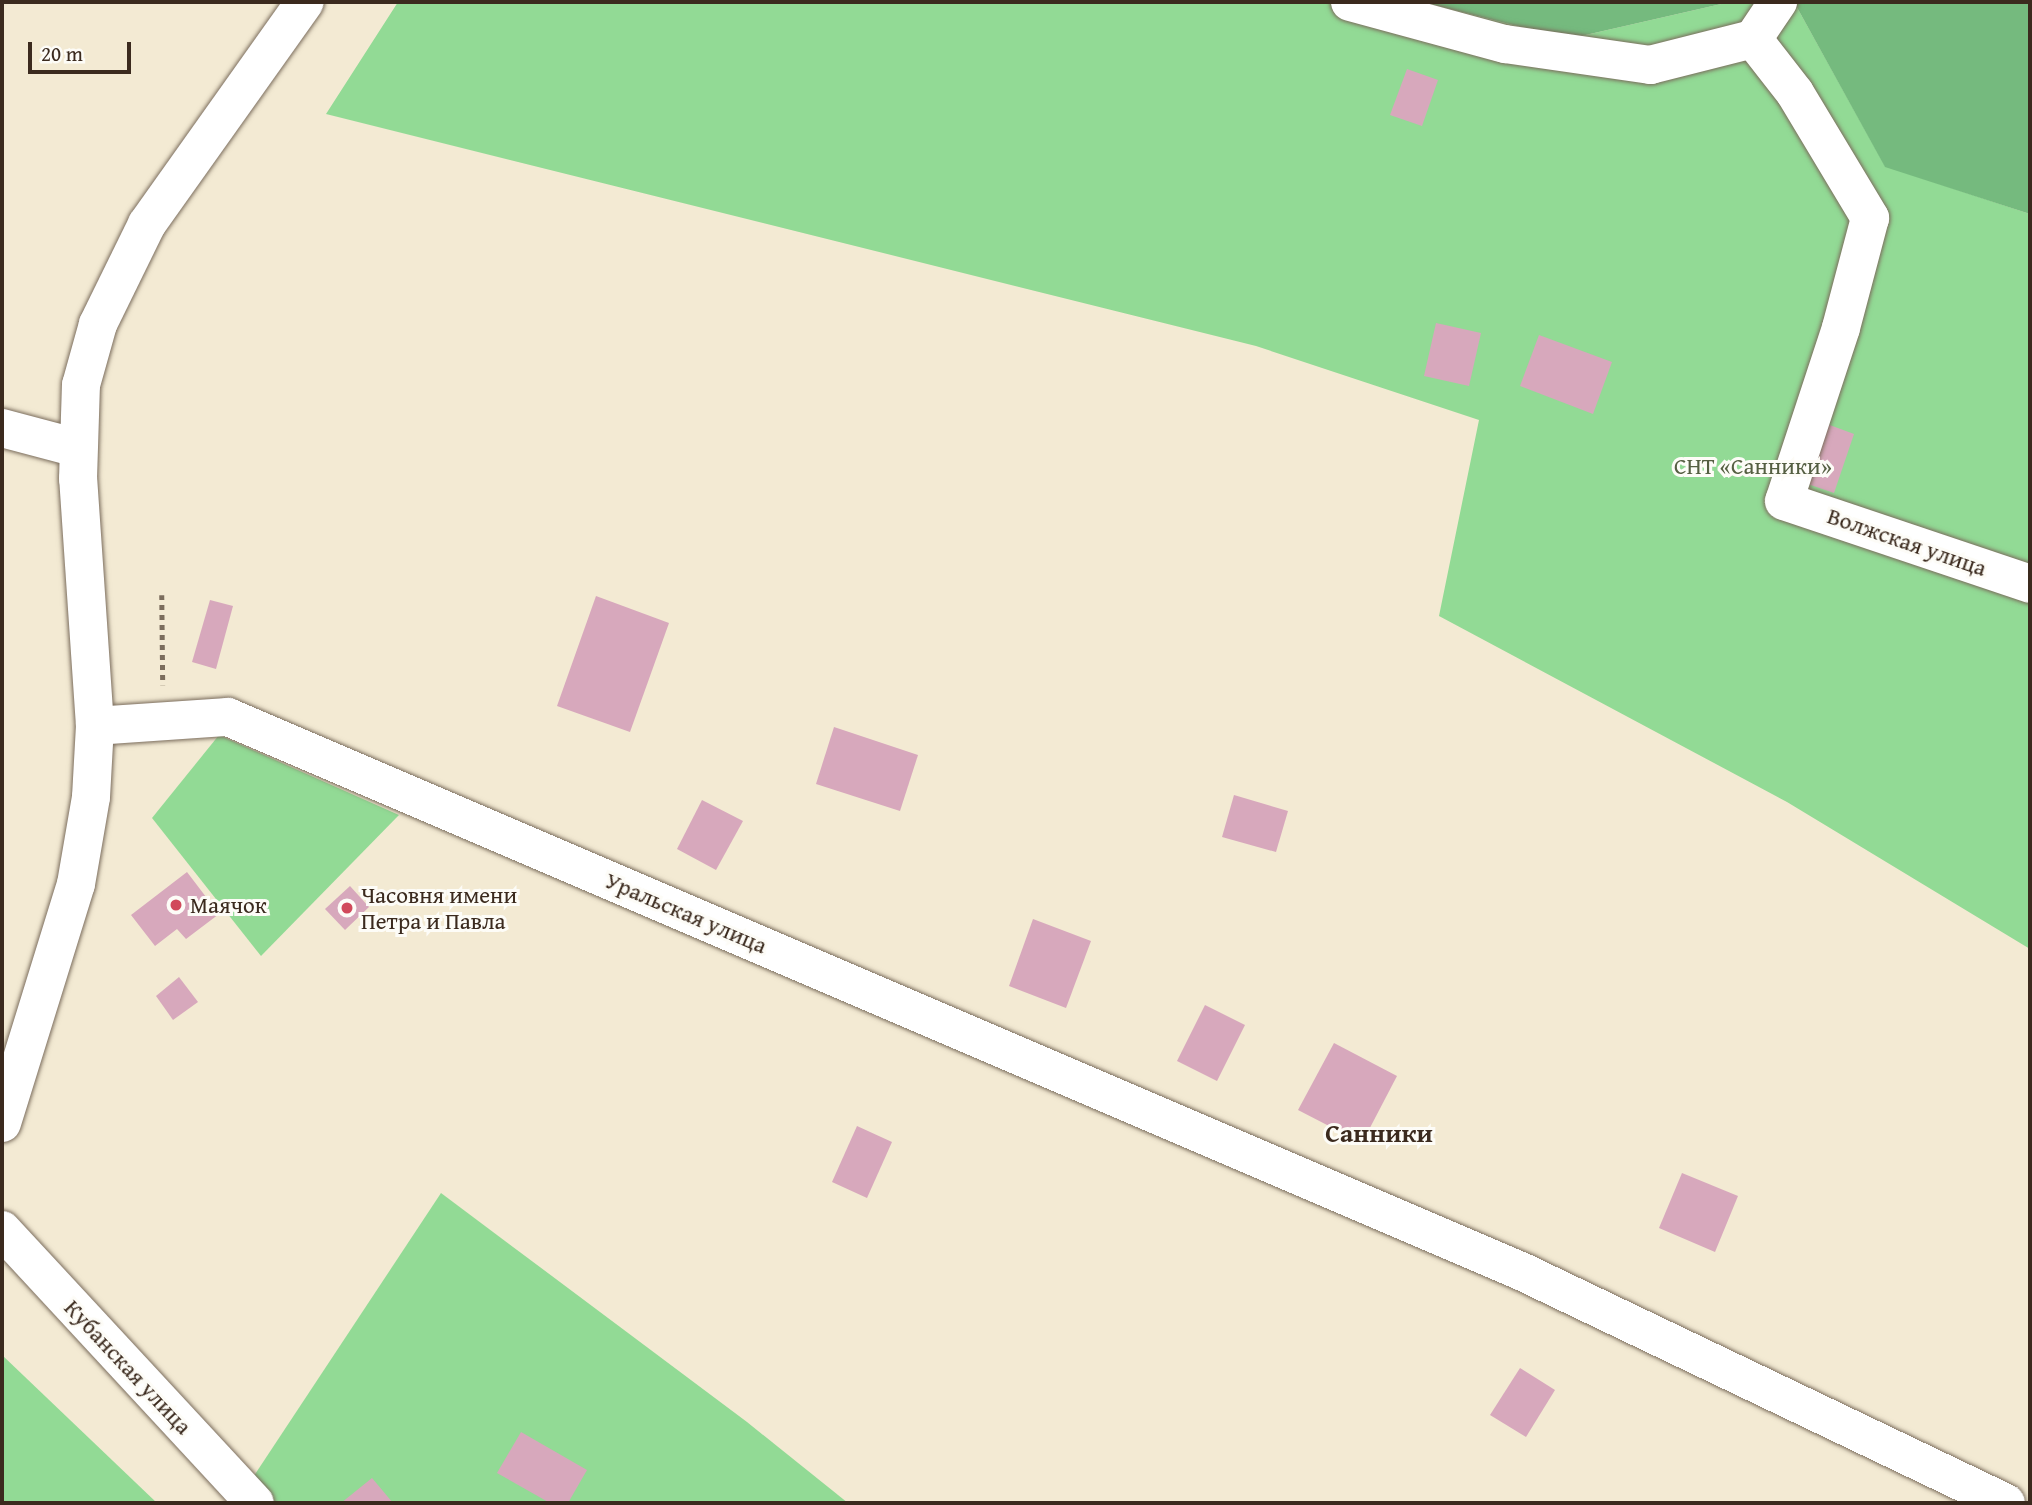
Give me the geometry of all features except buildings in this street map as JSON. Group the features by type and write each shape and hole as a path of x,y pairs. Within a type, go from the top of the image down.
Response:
{"street":[{"path":"2,1123 76,884 91,797 95,726 78,448 81,385 98,324 147,224 305,2"},
{"path":"1350,2 1505,44 1650,65 1753,39 1778,2"},
{"name":"Волжская улица","path":"1753,39 1795,93 1870,218 1840,328 1784,500 2030,584"},
{"path":"2,428 78,448"},
{"name":"Уральская улица","path":"95,726 228,717 1525,1273 2006,1503"},
{"name":"Кубанская улица","path":"2,1230 255,1503"}],"path":[{"path":"162,595 164,721"}],"green space":[{"name":"СНТ «Санники»","path":"398,2 1422,2 1568,39 1730,2 1794,2 1885,166 2030,214 2030,949 1787,802 1439,616 1479,420 1256,346 326,114"},
{"path":"1422,2 1730,2 1568,39"},
{"path":"1794,2 2030,2 2030,214 1885,167"},
{"path":"219,735 399,815 261,956 152,818"},
{"path":"441,1193 747,1422 848,1503 236,1503"},
{"path":"2,1355 157,1503 2,1503"}],"place":[{"name":"Маячок","path":"176,905"},
{"name":"Часовня имени Петра и Павла","path":"347,908"}],"district":[{"name":"Санники","path":"1379,1133"}]}
